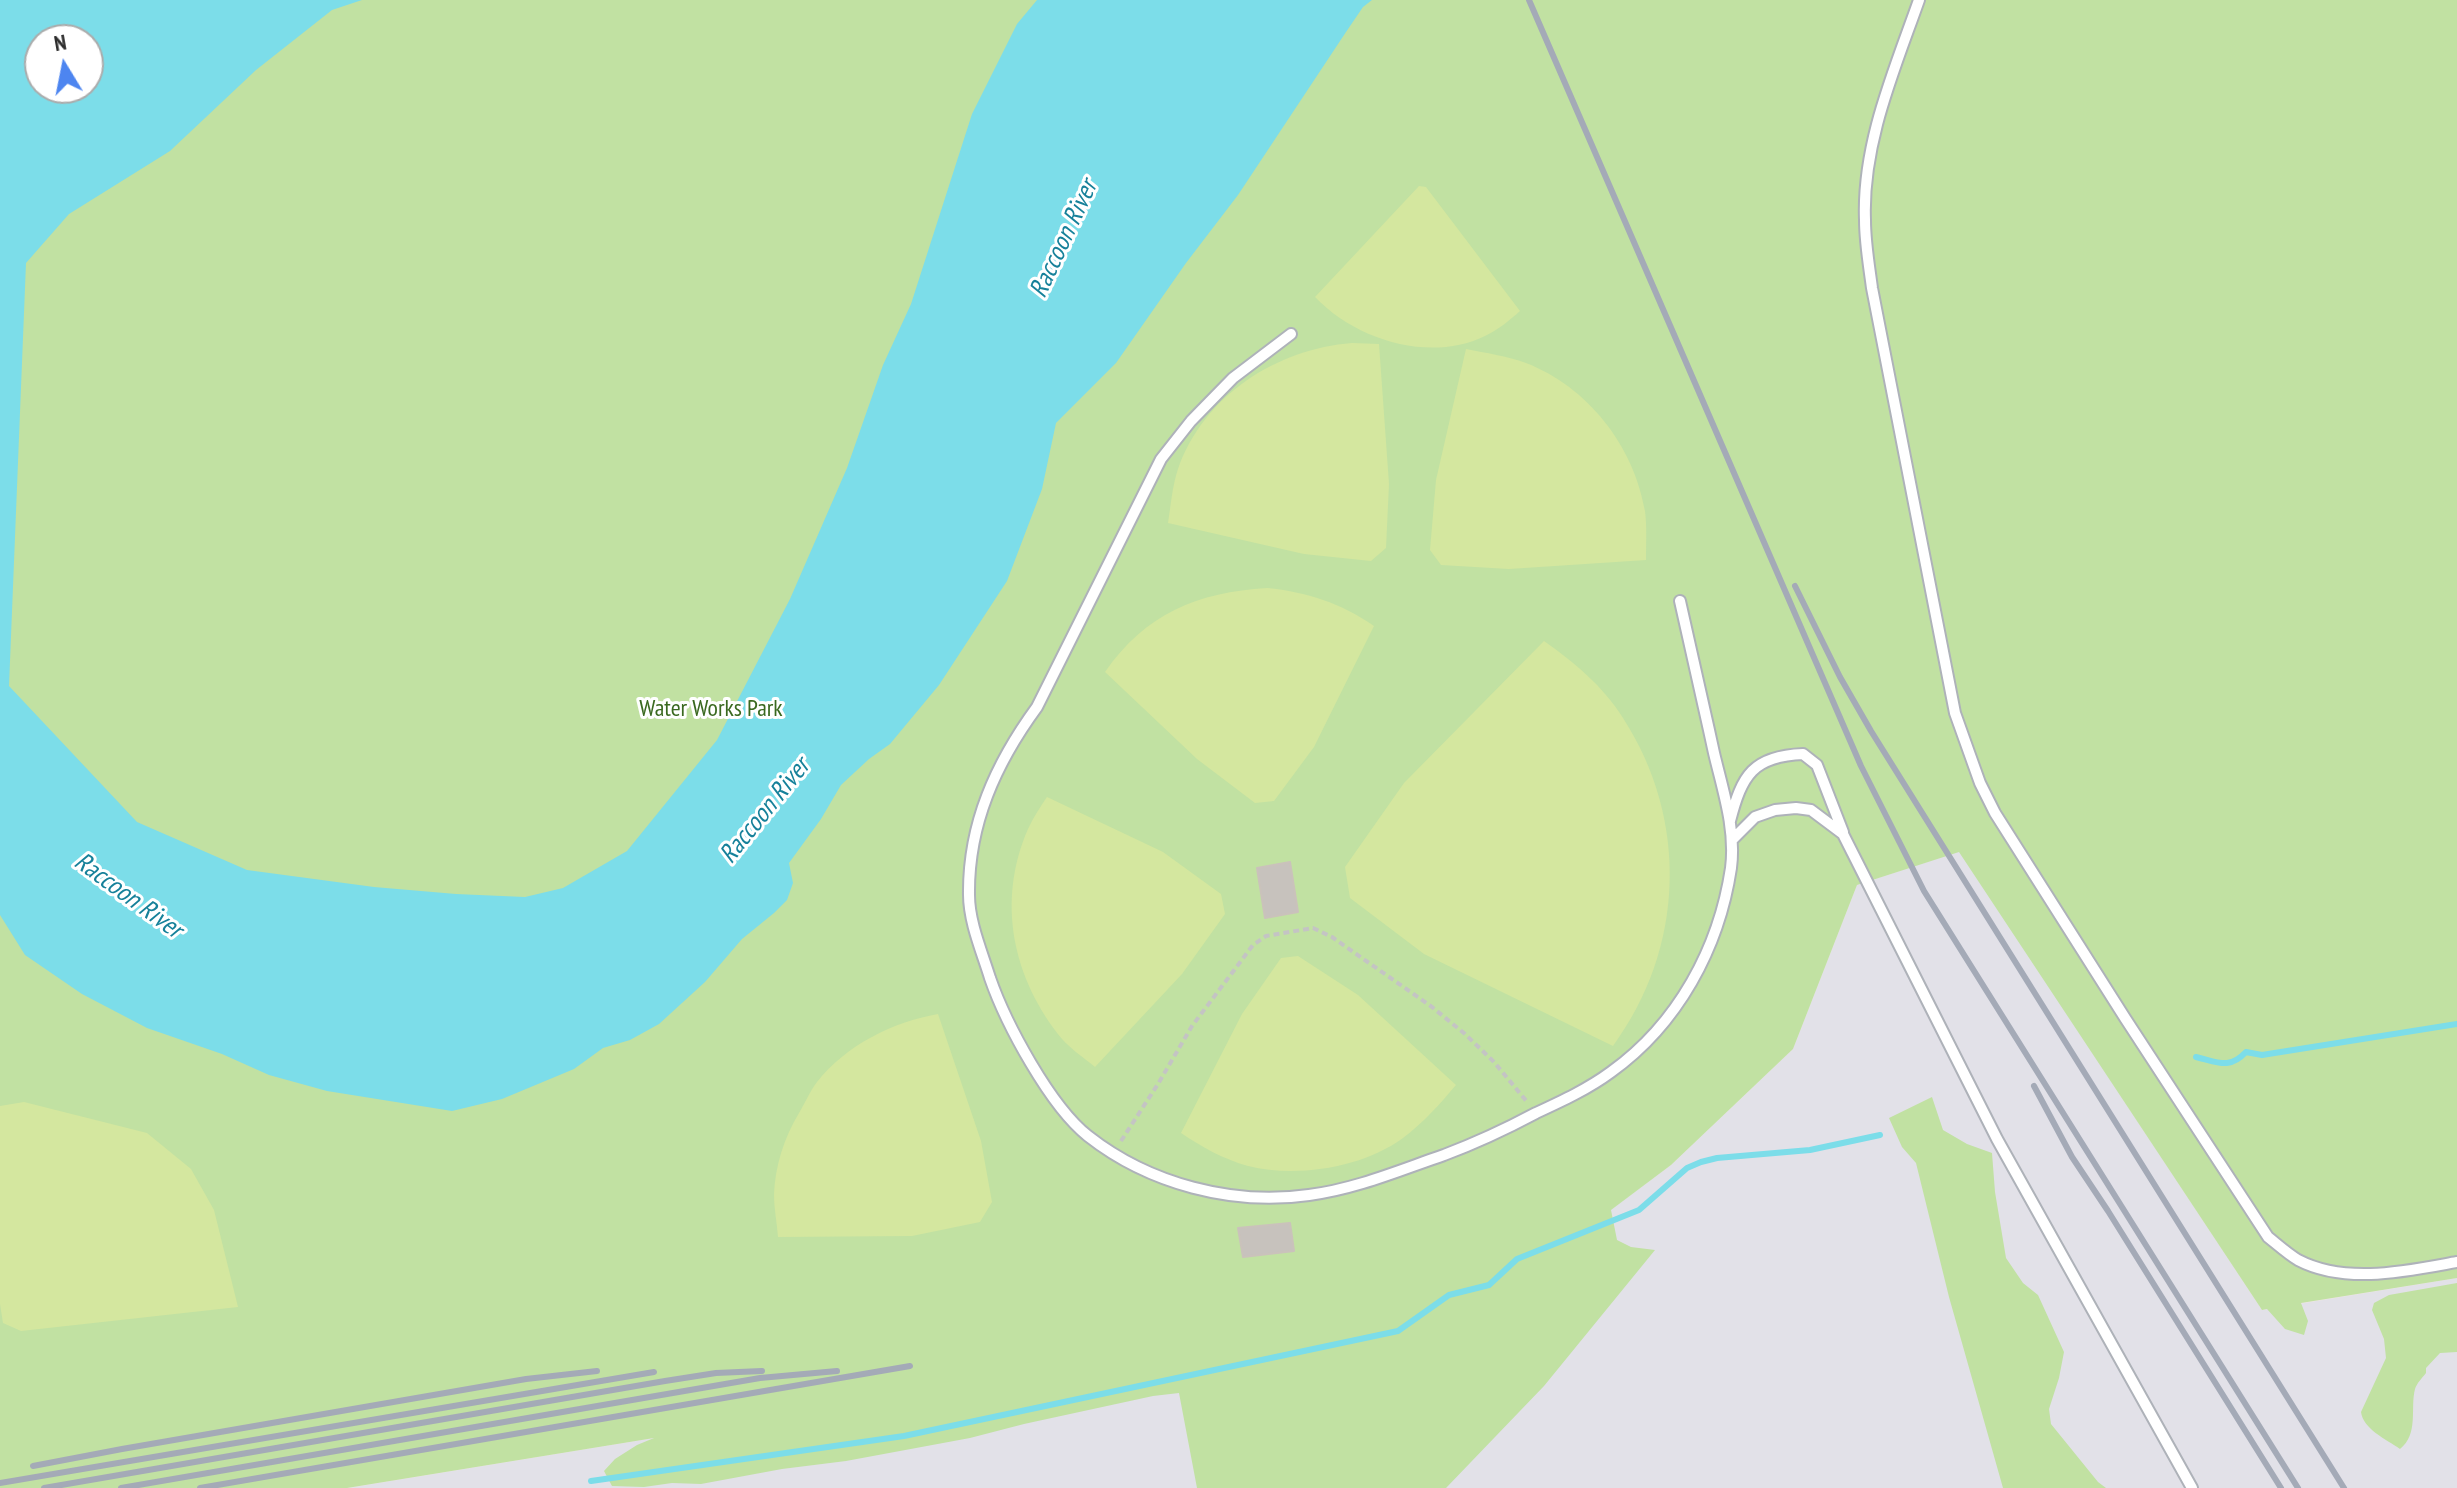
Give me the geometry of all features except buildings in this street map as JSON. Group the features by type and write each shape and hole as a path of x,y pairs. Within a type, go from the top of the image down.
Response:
{"lane":[{"path":"1919,0 1875,130 1868,169 1865,220 1877,318 1955,713 1980,783 1995,813 2125,1018 2268,1237 2298,1260 2332,1272 2410,1270 2457,1262"},
{"path":"1291,334 1233,378 1191,421 1161,459 1037,707 996,772 972,849 969,898 979,945 1009,1023 1040,1077 1069,1115 1085,1133 1113,1153 1155,1174 1191,1187 1229,1195 1268,1198 1345,1189 1479,1142 1579,1092 1613,1071 1644,1044 1691,983 1710,946 1723,908 1733,839 1680,601"},
{"path":"1730,823 1742,785 1753,769 1769,758 1803,754 1817,765 1843,834 1997,1139 2192,1488"},
{"path":"1733,839 1755,817 1775,810 1796,808 1811,810 1843,834"}],"path":[{"path":"1113,1153 1192,1026 1253,945 1266,936 1313,928 1332,937 1465,1034 1502,1071 1536,1114"}],"shaded area":[{"path":"1960,851 2262,1310 2457,1278 2457,1488 348,1488 1303,1332 1551,1254 1671,1165 1793,1049 1857,885"}],"green space":[{"name":"Water Works Park","path":"0,0 2457,0 2457,1278 2301,1303 2308,1321 2304,1335 2285,1329 2267,1309 2262,1310 1959,852 1857,885 1793,1049 1671,1165 1611,1210 1617,1240 1631,1247 1655,1250 1544,1386 1446,1488 1197,1488 1179,1393 1153,1396 970,1438 701,1484 612,1486 604,1471 615,1459 654,1438 347,1488 0,1488"},
{"path":"1419,186 1426,187 1520,311 1495,331 1464,344 1418,347 1395,343 1351,325 1315,297"},
{"path":"1352,343 1379,344 1389,484 1386,548 1371,561 1304,554 1168,523 1178,469 1190,443 1225,398 1271,366 1324,347"},
{"path":"1466,349 1526,363 1548,374 1588,403 1605,422 1619,442 1639,487 1646,517 1646,560 1509,569 1441,565 1430,550 1436,480"},
{"path":"1267,588 1323,600 1374,626 1314,747 1274,801 1255,803 1197,759 1105,672 1137,635 1175,610 1218,595"},
{"path":"1544,641 1587,675 1623,718 1644,757 1659,798 1668,841 1670,884 1665,926 1654,968 1637,1008 1613,1046 1424,954 1350,898 1345,867 1404,783"},
{"path":"1047,797 1163,852 1221,894 1225,914 1182,974 1095,1067 1066,1043 1045,1016 1021,965 1015,939 1013,884 1018,857 1030,825"},
{"path":"1298,956 1358,995 1456,1085 1403,1138 1368,1157 1308,1170 1248,1166 1213,1152 1181,1133 1242,1014 1281,958"},
{"path":"938,1014 981,1141 992,1202 980,1222 912,1236 778,1237 774,1195 778,1163 789,1132 814,1086 856,1046 888,1029"},
{"path":"1932,1097 1943,1130 1967,1144 1992,1153 2006,1258 2023,1283 2038,1295 2064,1352 2049,1409 2051,1424 2106,1488 2003,1488 1949,1297 1916,1163 1902,1147 1889,1118"},
{"path":"24,1102 147,1133 191,1169 214,1210 238,1307 21,1331 3,1323 0,1304 0,1106"},
{"path":"2457,1283 2457,1352 2440,1353 2426,1368 2415,1389 2410,1436 2400,1449 2371,1429 2361,1412 2386,1358 2384,1339 2372,1310 2374,1303 2389,1295"}],"water":[{"name":"Raccoon River","path":"0,0 362,0 332,10 256,70 170,151 69,214 26,263 9,686 137,822 247,870 374,887 525,897 563,888 627,851 717,740 790,599 847,468 883,365 911,304 972,114 1017,24 1037,0 1372,0 1363,7 1238,195 1116,363 1056,423 1042,489 1007,581 939,685 890,744 841,785 789,863 793,883 787,900 742,939 705,982 659,1024 630,1040 603,1048 574,1069 502,1099 452,1111 327,1091 269,1075 222,1054 147,1028 82,994 25,955 0,915"}],"waterway":[{"path":"2196,1057 2229,1063 2246,1052 2262,1055 2457,1024"},
{"path":"591,1481 904,1436 1398,1331 1449,1295 1489,1285 1517,1259 1639,1210 1687,1168 1701,1162 1810,1150 1880,1135"}],"railway":[{"path":"1529,0 1861,766 1924,891 2298,1488"},
{"path":"1795,586 1871,731 2344,1488"},
{"path":"2034,1086 2072,1157 2281,1488"},
{"path":"200,1488 910,1366"},
{"path":"33,1466 526,1379 597,1371"},
{"path":"44,1488 665,1381 716,1373 762,1371"},
{"path":"121,1488 760,1378 837,1371"},
{"path":"0,1483 654,1372"}]}
